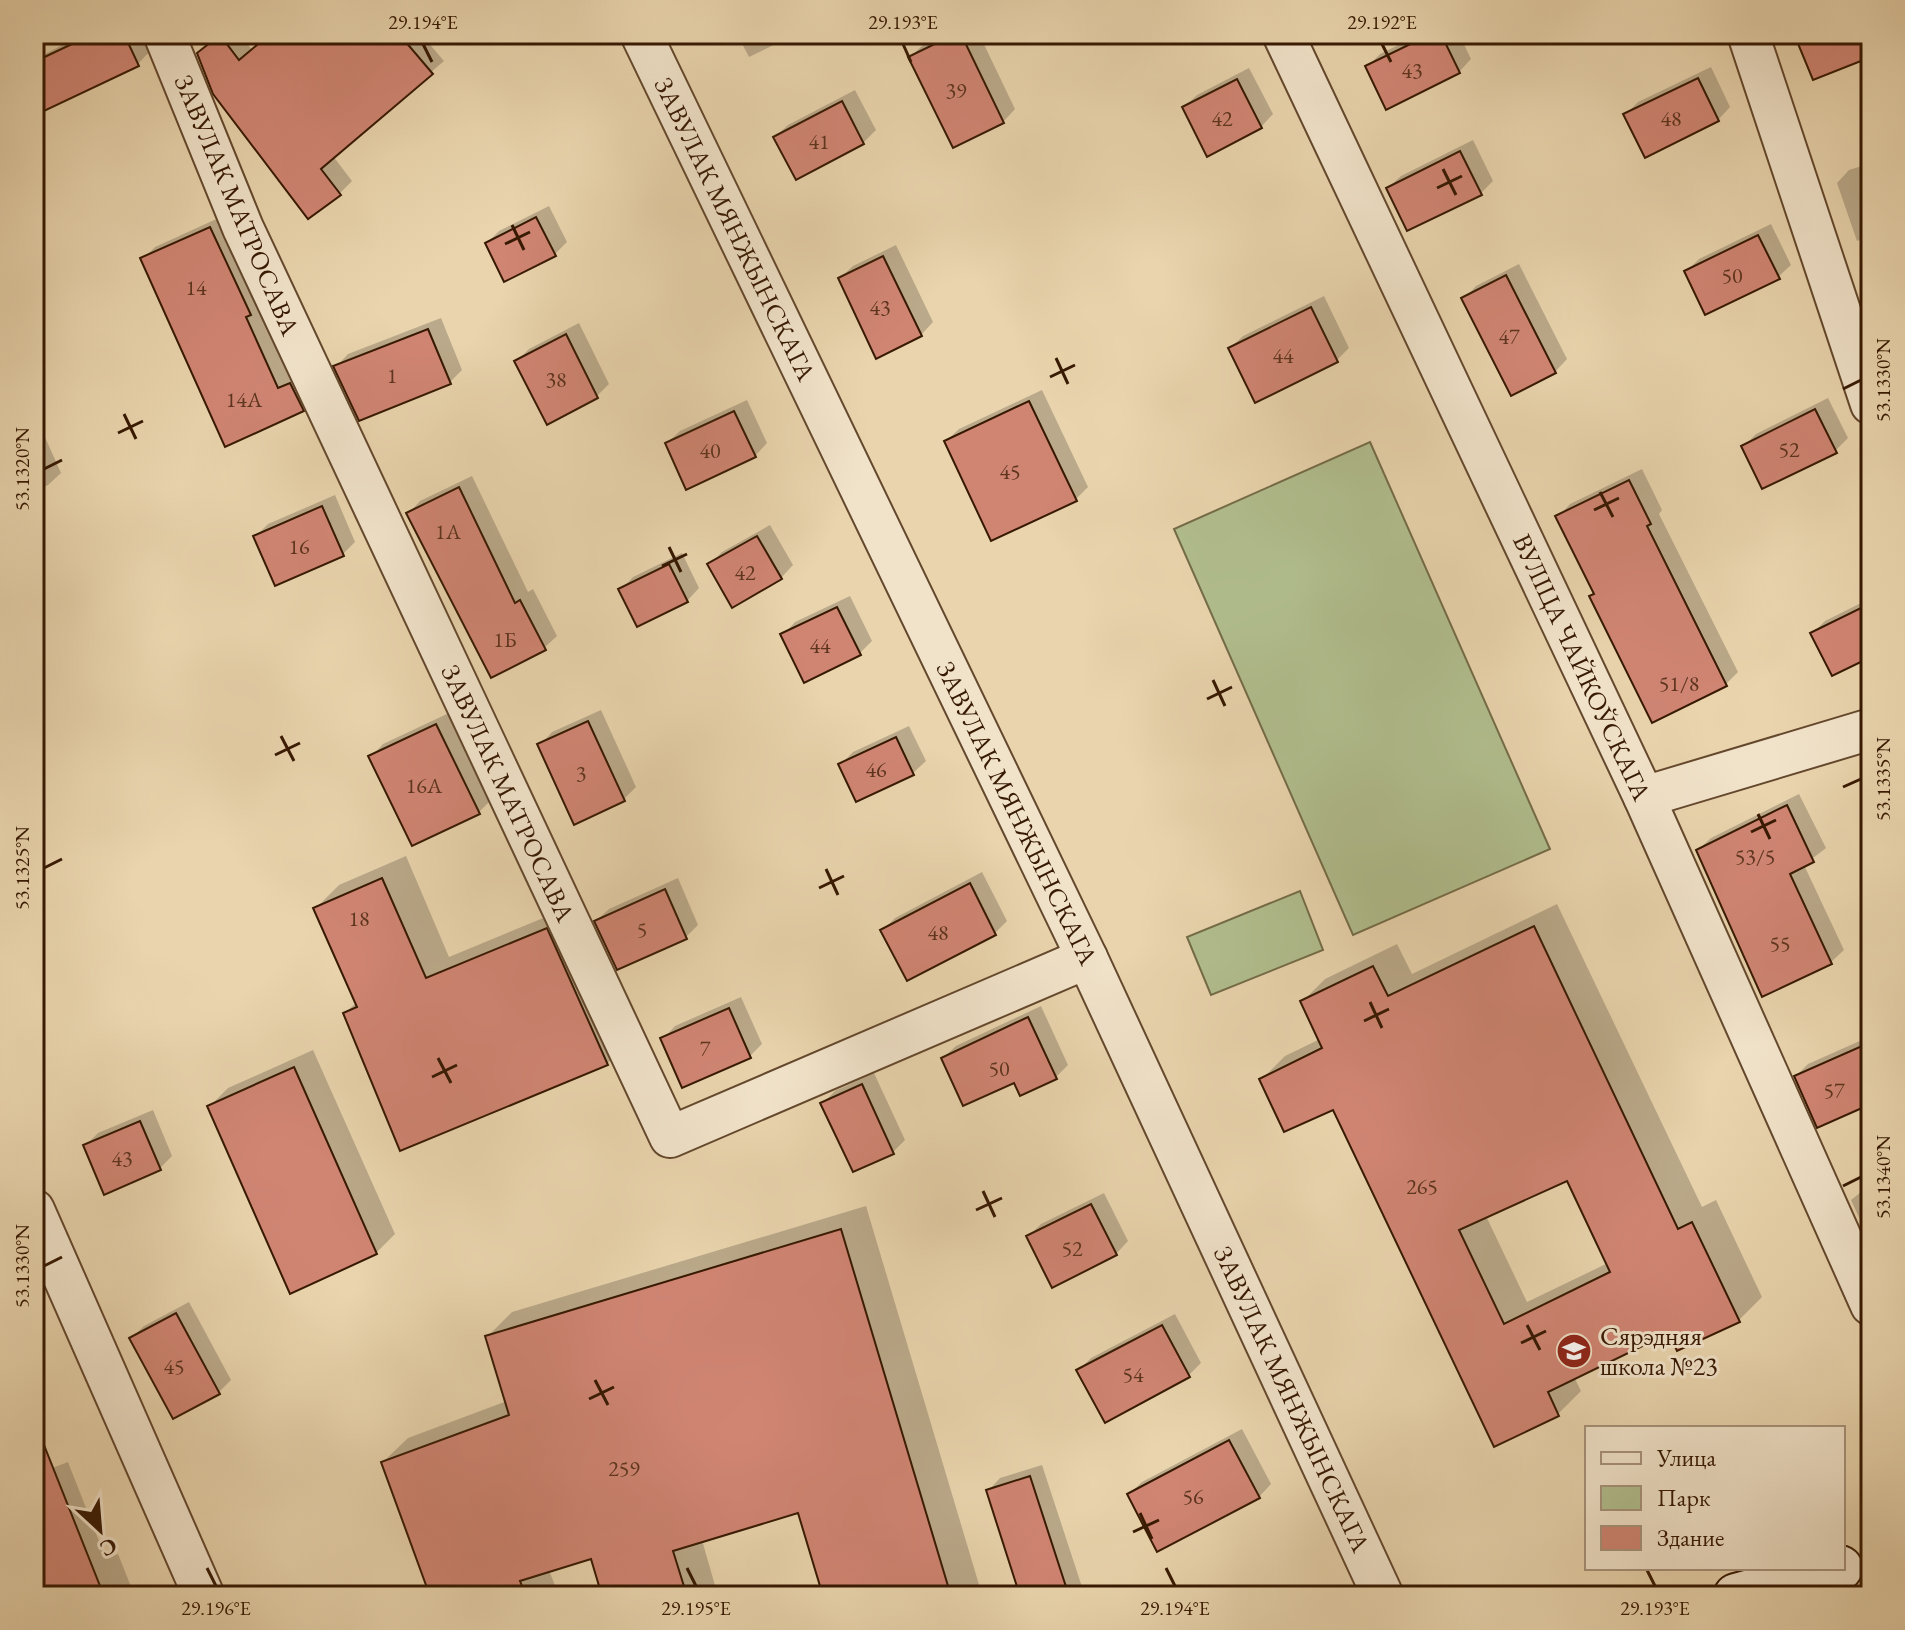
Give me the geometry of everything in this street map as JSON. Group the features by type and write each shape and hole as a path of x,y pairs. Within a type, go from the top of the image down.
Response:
{"main road":[{"path":"1845,1567 1871,1560"},
{"path":"1736,1596 1834,1570"}],"street":[{"name":"ЗАВУЛАК МАТРОСАВА","path":"164,34 249,242 670,1137 1087,958"},
{"name":"ЗАВУЛАК МЯНЖЫНСКАГА","path":"641,34 1087,958 1383,1596"},
{"name":"ВУЛІЦА ЧАЙКОЎСКАГА","path":"1283,34 1644,797 1871,1305"},
{"path":"1748,34 1871,404"},
{"path":"1644,797 1871,729"},
{"path":"34,1210 204,1596"}],"green space":[{"path":"1370,442 1550,849 1353,935 1174,529"},
{"path":"1300,891 1323,950 1211,995 1187,937"}],"building":[{"path":"93,34 124,34 139,66 44,111 34,90 34,62"},
{"path":"270,34 399,34 433,74 321,169 341,195 308,219 213,94 197,53 220,35 239,60"},
{"path":"961,34 1004,123 953,148 908,57"},
{"path":"1431,34 1441,34 1460,73 1386,110 1365,66"},
{"path":"1794,34 1871,34 1871,57 1813,80"},
{"path":"1698,78 1719,121 1645,158 1623,114"},
{"path":"1237,79 1262,128 1207,157 1182,107"},
{"path":"842,101 864,144 796,180 773,137"},
{"path":"1460,151 1482,195 1407,231 1386,188"},
{"path":"536,217 556,256 504,282 485,243"},
{"path":"210,227 251,315 246,317 278,388 290,383 304,411 225,447 140,258"},
{"path":"1758,235 1780,279 1705,315 1684,271"},
{"path":"883,256 922,336 876,359 838,278"},
{"path":"1506,275 1556,373 1511,396 1461,298"},
{"path":"1311,307 1338,362 1255,403 1228,348"},
{"path":"428,329 451,384 359,421 333,366"},
{"path":"566,334 598,398 547,425 514,361"},
{"path":"1029,401 1077,501 991,541 944,441"},
{"path":"1815,409 1837,453 1762,489 1741,446"},
{"path":"734,411 756,457 686,490 665,443"},
{"path":"1629,480 1651,524 1647,526 1727,686 1652,723 1589,596 1594,594 1555,516"},
{"path":"459,487 515,603 520,600 546,650 491,678 406,513"},
{"path":"322,506 344,556 275,586 253,536"},
{"path":"757,536 782,579 732,608 707,564"},
{"path":"669,564 688,602 637,627 618,589"},
{"path":"1871,603 1871,657 1832,676 1810,633"},
{"path":"837,607 861,655 804,683 780,634"},
{"path":"588,721 625,801 574,825 537,744"},
{"path":"436,724 480,814 412,846 368,756"},
{"path":"896,737 914,775 856,802 838,764"},
{"path":"1787,805 1814,862 1790,874 1832,964 1762,997 1696,850"},
{"path":"382,878 426,978 547,928 608,1065 400,1151 343,1013 357,1007 313,908"},
{"path":"970,883 996,935 907,981 880,930"},
{"path":"665,889 687,939 617,970 594,921"},
{"path":"1534,926 1678,1229 1692,1222 1740,1322 1677,1351 1669,1333 1548,1392 1559,1416 1494,1447 1333,1110 1284,1132 1259,1079 1322,1048 1300,1001 1373,966 1388,996","holes":["1567,1181 1610,1272 1504,1324 1459,1230"]},
{"path":"729,1008 751,1058 682,1088 660,1038"},
{"path":"1028,1017 1057,1079 1020,1096 1014,1083 963,1106 941,1058"},
{"path":"1871,1042 1871,1104 1817,1128 1794,1076"},
{"path":"294,1067 377,1254 290,1294 207,1106"},
{"path":"862,1084 894,1154 853,1172 820,1103"},
{"path":"140,1121 161,1170 104,1195 83,1145"},
{"path":"1091,1204 1117,1255 1052,1288 1026,1236"},
{"path":"841,1229 951,1596 823,1596 798,1513 673,1551 687,1596 602,1596 591,1559 520,1581 526,1596 430,1596 381,1462 509,1415 485,1336"},
{"path":"176,1313 220,1394 173,1419 129,1338"},
{"path":"1162,1325 1190,1377 1105,1423 1076,1370"},
{"path":"34,1425 104,1596 40,1596 34,1580"},
{"path":"1229,1440 1260,1498 1157,1552 1127,1494"},
{"path":"1030,1476 1069,1596 1020,1596 986,1490"}],"place":[{"name":"Сярэдняя школа №23","path":"1574,1351"}]}
